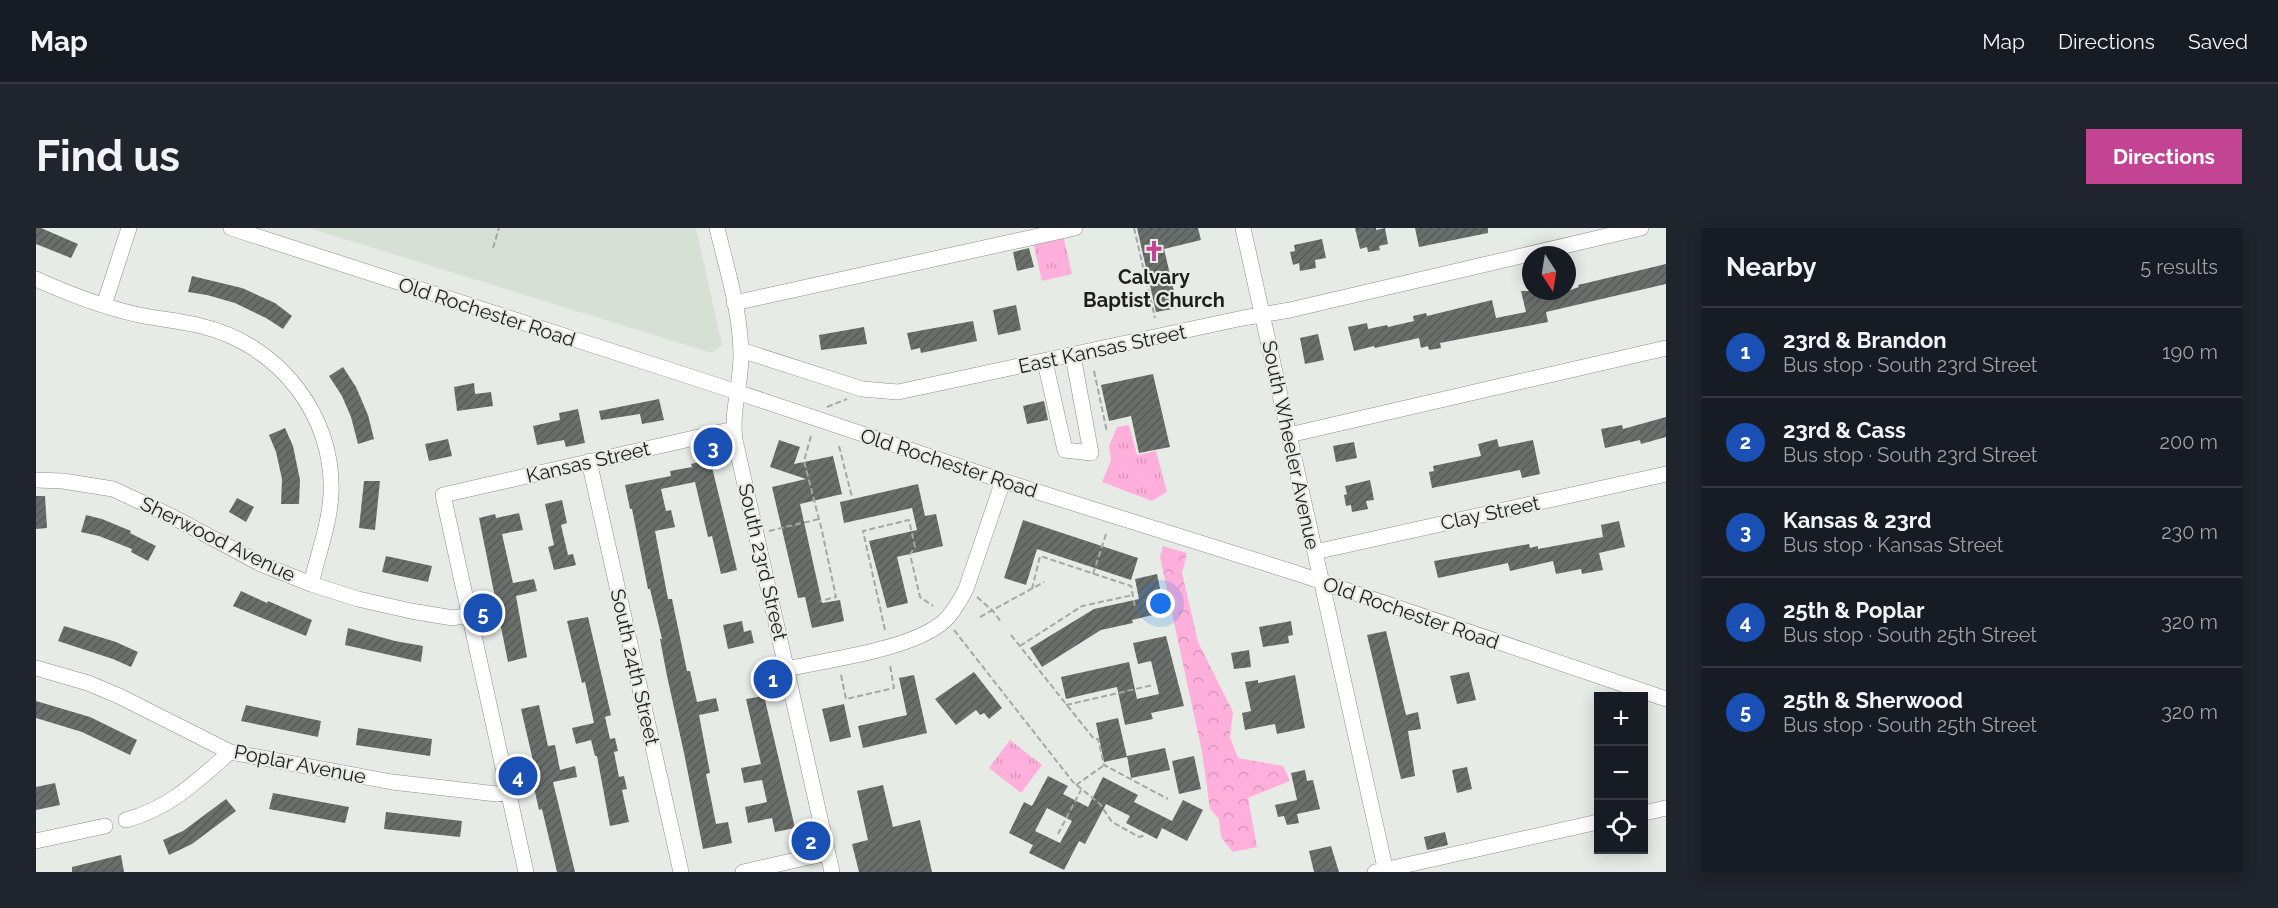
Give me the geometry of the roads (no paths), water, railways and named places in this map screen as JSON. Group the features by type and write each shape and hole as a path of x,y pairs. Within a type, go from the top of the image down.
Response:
{"street":[{"path":"104,305 129,228"},
{"name":"Old Rochester Road","path":"231,228 1003,481 1296,573 1666,699"},
{"name":"South 23rd Street","path":"717,228 734,303 741,350 734,429 832,872"},
{"path":"734,303 1075,228"},
{"name":"South Wheeler Avenue","path":"1244,228 1323,583 1382,871"},
{"name":"East Kansas Street","path":"741,350 862,389 898,392 1263,314 1301,308 1641,228"},
{"path":"36,279 88,301 138,315 203,326 243,340 263,353 292,380 315,416 329,461 331,494 328,521 311,584"},
{"path":"1289,435 1666,348"},
{"path":"1045,362 1065,450 1091,453 1073,356"},
{"name":"Kansas Street","path":"469,615 443,495 734,429"},
{"name":"South 24th Street","path":"589,461 681,872"},
{"name":"Clay Street","path":"1315,552 1666,474"},
{"name":"Sherwood Avenue","path":"36,480 63,481 113,489 261,564 311,584 358,599 453,618 469,615"},
{"path":"787,669 910,641 943,623 959,604 1003,481"},
{"path":"469,615 526,872"},
{"name":"Poplar Avenue","path":"36,668 88,683 119,696 230,752 392,782 497,794 509,792"},
{"path":"126,820 160,808 187,789 230,752"},
{"path":"1648,812 1666,808"},
{"path":"1382,871 1594,823"},
{"path":"36,841 105,826"},
{"path":"743,872 827,853"}],"place":[{"name":"Calvary Baptist Church","path":"1154,251"},
{"name":"Kansas & 23rd","path":"713,447"},
{"name":"25th & Sherwood","path":"483,613"},
{"name":"23rd & Brandon","path":"773,679"},
{"name":"25th & Poplar","path":"518,776"},
{"name":"23rd & Cass","path":"811,841"}]}
